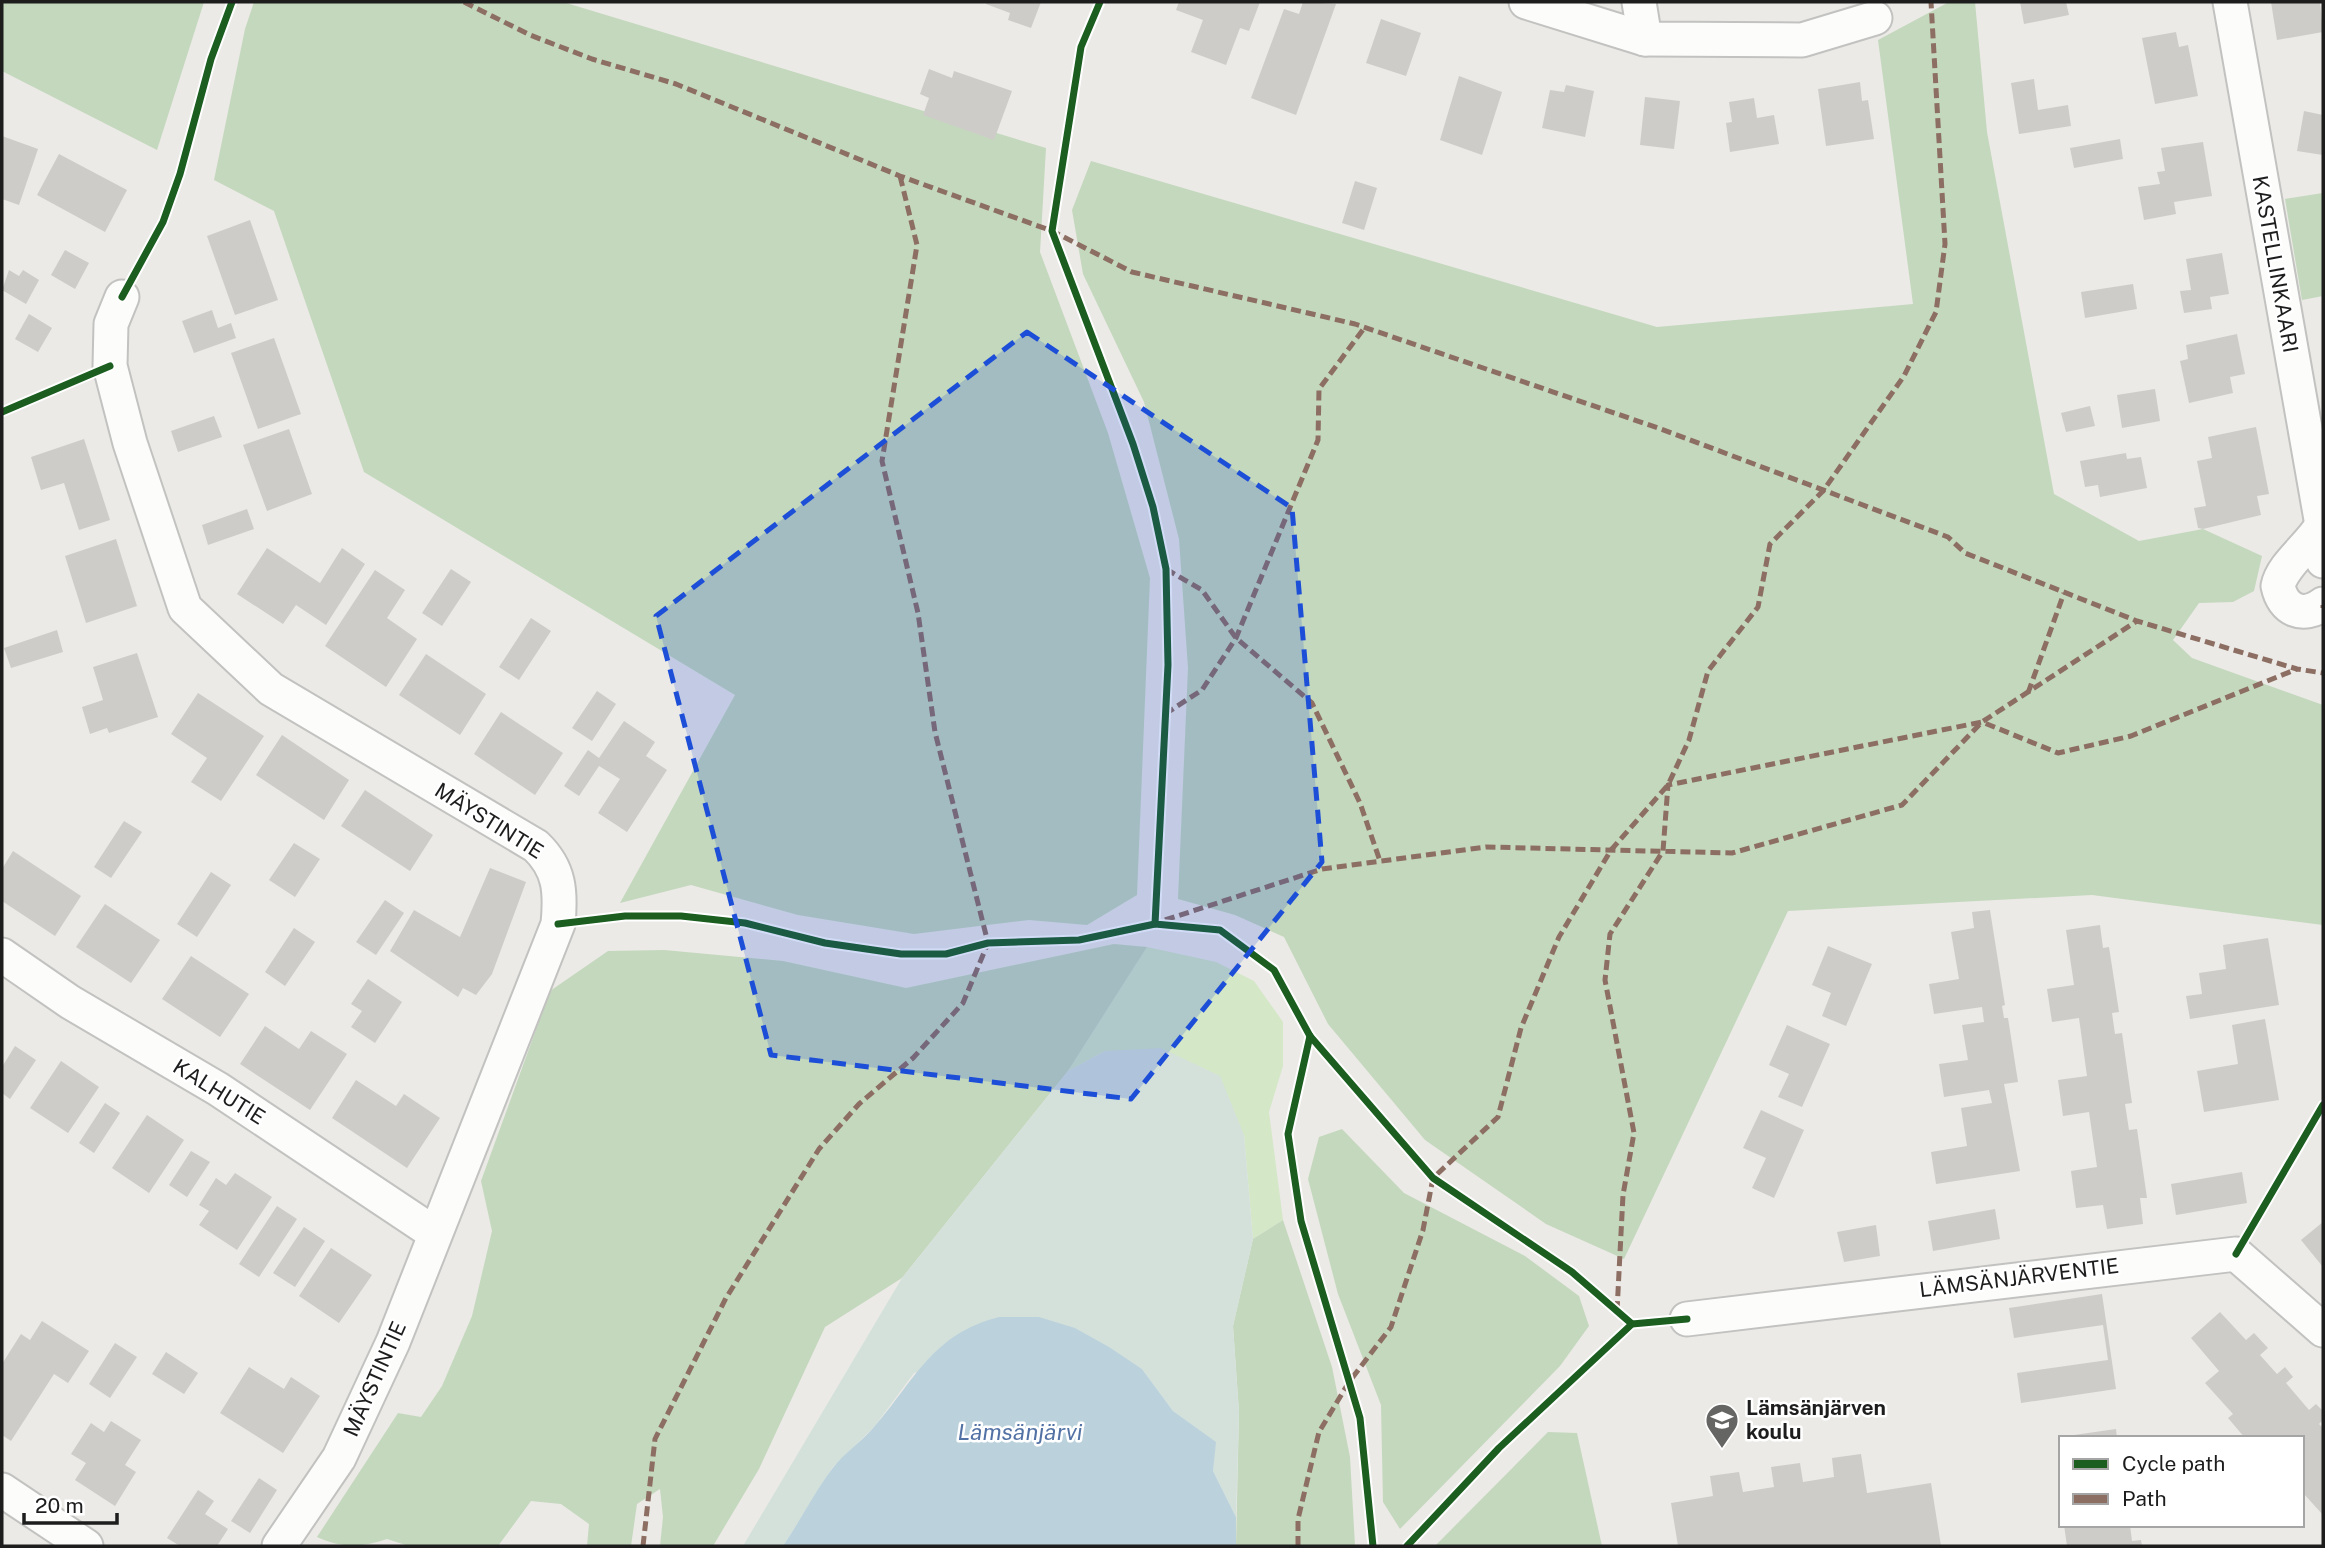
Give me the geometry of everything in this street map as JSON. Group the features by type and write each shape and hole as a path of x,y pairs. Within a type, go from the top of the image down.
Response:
{"street":[{"path":"1526,2 1645,39 1802,40 1875,18"},
{"path":"1639,2 1645,39"},
{"name":"KASTELLINKAARI","path":"2230,2 2248,121 2322,525 2323,561"},
{"name":"MÄYSTINTIE","path":"122,297 111,324 110,366 130,443 185,608 271,689 536,846 548,857 556,871 560,896 558,924 393,1342 339,1458 279,1546"},
{"path":"2322,525 2313,540 2280,576 2278,586 2285,604 2294,610 2314,611 2323,604"},
{"name":"KALHUTIE","path":"2,955 70,1002 218,1089 434,1233"},
{"name":"LÄMSÄNJÄRVENTIE","path":"1687,1319 2236,1254 2323,1330"},
{"path":"2,1490 86,1546"}],"highlighted area":[{"path":"1027,332 1292,508 1322,862 1131,1099 771,1055 656,616"}],"green space":[{"path":"2,2 204,2 157,150 2,71"},
{"path":"254,2 563,2 1046,148 1040,252 1108,433 1150,578 1137,895 1087,925 1029,920 914,934 798,915 691,885 620,903 735,695 364,472 274,211 214,180 245,29"},
{"path":"1949,2 1975,2 1987,132 2054,494 2139,541 2203,529 2262,556 2254,591 2233,602 2199,603 2173,640 2192,658 2323,705 2323,925 2092,895 1788,911 1624,1259 1546,1224 1425,1140 1328,1024 1284,937 1235,915 1178,899 1188,668 1179,539 1144,402 1083,274 1072,210 1091,161 1657,327 1913,304 1878,40"},
{"path":"2323,193 2323,296 2302,300 2285,199"},
{"path":"1114,944 1147,947 1068,1071 902,1278 825,1327 759,1469 713,1546 660,1546 663,1517 660,1489 637,1504 631,1546 587,1546 589,1524 561,1504 531,1501 498,1546 409,1546 387,1539 352,1546 317,1537 398,1413 421,1417 442,1386 472,1316 492,1231 481,1181 550,991 608,951 664,950 783,961 906,988"},
{"path":"1147,947 1216,962 1254,981 1283,1022 1283,1066 1269,1112 1283,1220 1253,1239 1244,1135 1105,1051 1068,1071"},
{"path":"1342,1129 1404,1193 1525,1256 1579,1296 1589,1326 1560,1366 1400,1529 1383,1502 1381,1405 1338,1294 1308,1179 1319,1137"},
{"path":"1283,1220 1332,1367 1350,1457 1355,1546 1236,1546 1239,1412 1233,1326 1253,1239"},
{"path":"1548,1432 1577,1433 1602,1546 1435,1546"}],"shaded area":[{"path":"1161,1048 1220,1076 1244,1135 1253,1239 1233,1326 1239,1412 1236,1517 1213,1471 1215,1442 1173,1411 1142,1369 1075,1328 914,1373 874,1427 833,1467 783,1546 743,1546 902,1278 1068,1071 1105,1051"}],"water":[{"name":"Lämsänjärvi","path":"999,1317 1039,1317 1075,1328 1142,1369 1173,1411 1216,1442 1213,1471 1236,1517 1236,1546 783,1546 832,1469 874,1427 927,1361 957,1335"}],"building":[{"path":"1041,2 1031,28 1008,20 1010,13 986,4"},
{"path":"1179,2 1260,2 1249,31 1240,28 1226,65 1191,52 1203,20 1176,10"},
{"path":"1303,2 1336,4 1296,115 1251,98 1284,9 1299,14"},
{"path":"2020,2 2066,2 2069,15 2024,24"},
{"path":"2271,2 2320,2 2323,32 2277,40"},
{"path":"1381,19 1421,33 1406,76 1366,63"},
{"path":"2176,32 2179,47 2188,45 2198,96 2155,104 2142,38"},
{"path":"929,69 952,78 954,71 1012,91 994,140 923,115 929,98 920,94"},
{"path":"1459,76 1502,92 1482,155 1440,140"},
{"path":"2034,79 2038,110 2068,105 2071,126 2019,134 2011,83"},
{"path":"1860,82 1862,101 1868,100 1874,139 1826,146 1818,89"},
{"path":"1566,85 1594,91 1585,137 1542,128 1550,90 1564,92"},
{"path":"1645,97 1680,101 1674,149 1640,145"},
{"path":"1754,98 1757,118 1774,115 1779,144 1730,152 1726,123 1732,122 1729,102"},
{"path":"2304,111 2323,115 2323,155 2297,151"},
{"path":"2,136 38,149 19,205 2,199"},
{"path":"2120,139 2123,159 2074,168 2070,148"},
{"path":"2203,142 2212,196 2174,202 2176,214 2144,220 2138,187 2160,184 2157,172 2165,171 2161,148"},
{"path":"59,154 127,190 105,232 37,195"},
{"path":"1355,181 1377,188 1364,230 1342,223"},
{"path":"250,220 278,300 235,315 207,236"},
{"path":"65,250 89,263 75,289 51,275"},
{"path":"2222,253 2229,294 2210,297 2212,309 2184,313 2180,291 2191,290 2186,259"},
{"path":"9,270 19,276 23,270 39,280 26,304 2,290"},
{"path":"2133,284 2137,309 2085,318 2081,292"},
{"path":"212,310 218,328 231,323 236,338 194,353 182,321"},
{"path":"29,314 52,328 38,352 15,339"},
{"path":"2237,334 2245,374 2230,377 2233,393 2189,403 2180,361 2188,359 2186,345"},
{"path":"274,338 301,414 258,429 231,353"},
{"path":"2155,389 2160,421 2122,428 2117,395"},
{"path":"2090,406 2095,426 2066,432 2061,413"},
{"path":"214,416 222,437 178,452 171,431"},
{"path":"2256,427 2269,494 2257,496 2261,515 2198,528 2194,508 2206,506 2197,461 2212,458 2208,437"},
{"path":"289,429 312,494 267,511 243,445"},
{"path":"84,439 110,520 79,530 64,483 41,490 31,457"},
{"path":"2126,453 2127,459 2141,457 2147,488 2100,497 2098,485 2085,487 2080,461"},
{"path":"247,509 254,529 208,545 202,525"},
{"path":"116,539 137,606 86,623 65,556"},
{"path":"267,548 320,583 342,548 365,564 326,625 296,605 283,624 237,594"},
{"path":"451,569 471,582 442,626 422,613"},
{"path":"375,570 405,590 387,618 417,639 386,687 325,646"},
{"path":"531,618 551,631 519,680 499,667"},
{"path":"57,630 63,652 11,668 4,648"},
{"path":"137,653 158,717 109,733 107,728 90,734 82,707 103,700 93,667"},
{"path":"426,654 486,694 460,735 399,695"},
{"path":"597,691 616,704 592,741 572,728"},
{"path":"198,693 264,736 221,801 191,782 207,758 171,734"},
{"path":"501,712 563,753 535,795 474,754"},
{"path":"624,721 655,742 646,756 667,770 627,832 598,813 620,779 599,766 579,796 564,786 588,750 599,758"},
{"path":"282,735 349,780 324,820 256,775"},
{"path":"365,790 433,835 410,871 341,826"},
{"path":"124,821 142,832 111,878 94,867"},
{"path":"294,843 320,859 295,897 269,880"},
{"path":"13,851 81,896 55,936 2,901 2,869"},
{"path":"490,868 526,882 492,974 476,995 463,988 458,997 390,951 414,910 460,937"},
{"path":"211,872 231,885 197,937 177,924"},
{"path":"385,900 404,913 376,955 356,942"},
{"path":"105,904 160,940 131,983 76,947"},
{"path":"1990,910 2005,1005 2002,1006 2004,1018 2008,1018 2018,1082 2004,1084 2020,1171 1936,1184 1931,1152 1967,1146 1961,1108 1992,1103 1989,1090 1944,1097 1939,1064 1968,1060 1962,1025 1984,1022 1982,1007 1934,1014 1929,984 1959,979 1951,932 1974,928 1972,912"},
{"path":"2100,925 2103,948 2109,947 2119,1012 2112,1013 2115,1034 2122,1033 2132,1103 2125,1104 2129,1130 2137,1129 2147,1198 2140,1198 2143,1224 2107,1229 2103,1205 2076,1208 2071,1171 2097,1167 2089,1112 2063,1116 2058,1080 2087,1076 2079,1018 2052,1022 2047,989 2074,985 2066,930"},
{"path":"294,928 315,942 285,986 265,972"},
{"path":"2268,938 2279,1005 2190,1019 2186,996 2202,994 2199,973 2226,969 2223,945"},
{"path":"1828,946 1872,964 1846,1026 1822,1016 1831,993 1812,985"},
{"path":"191,956 249,994 220,1037 162,999"},
{"path":"368,979 402,1002 375,1043 351,1027 362,1011 351,1004"},
{"path":"2265,1019 2279,1100 2204,1112 2197,1071 2238,1064 2232,1025"},
{"path":"1787,1025 1830,1044 1802,1107 1778,1097 1789,1074 1769,1065"},
{"path":"265,1026 299,1049 311,1031 347,1054 310,1110 240,1064"},
{"path":"15,1046 36,1060 10,1099 2,1093 2,1067"},
{"path":"61,1061 99,1087 68,1133 30,1108"},
{"path":"356,1080 396,1106 404,1094 440,1118 407,1168 332,1118"},
{"path":"105,1103 120,1113 94,1153 79,1143"},
{"path":"1761,1110 1804,1130 1774,1198 1752,1188 1766,1158 1743,1148"},
{"path":"147,1115 184,1140 149,1193 112,1168"},
{"path":"191,1151 210,1162 187,1197 169,1185"},
{"path":"2242,1172 2247,1203 2176,1215 2171,1184"},
{"path":"235,1173 272,1197 237,1250 199,1225 209,1211 199,1205 216,1178 226,1185"},
{"path":"277,1206 297,1219 259,1277 239,1264"},
{"path":"1995,1209 2000,1239 1933,1251 1928,1221"},
{"path":"2323,1222 2323,1267 2301,1240"},
{"path":"1876,1225 1880,1256 1844,1262 1837,1232"},
{"path":"304,1227 325,1241 295,1287 273,1273"},
{"path":"331,1248 372,1275 339,1323 299,1296"},
{"path":"2102,1294 2116,1389 2021,1403 2017,1373 2108,1360 2103,1325 2014,1338 2009,1308"},
{"path":"2220,1312 2246,1340 2254,1333 2268,1348 2260,1355 2277,1374 2285,1367 2293,1377 2286,1383 2309,1410 2316,1404 2323,1411 2323,1420 2319,1424 2323,1428 2323,1515 2304,1494 2304,1436 2243,1436 2228,1418 2233,1414 2205,1383 2219,1371 2191,1338"},
{"path":"42,1321 89,1351 68,1383 54,1374 11,1441 2,1435 2,1364 21,1334 30,1340"},
{"path":"115,1343 137,1357 110,1398 89,1384"},
{"path":"166,1352 198,1373 184,1394 152,1374"},
{"path":"249,1367 284,1389 291,1377 320,1396 283,1453 220,1413"},
{"path":"111,1421 141,1440 125,1465 136,1472 115,1506 75,1480 86,1463 71,1454 91,1423 104,1432"},
{"path":"2116,1429 2117,1436 2074,1436"},
{"name":"Lämsänjärven koulu","path":"1861,1454 1867,1493 1931,1483 1941,1546 1678,1546 1671,1503 1713,1496 1710,1476 1739,1472 1743,1492 1774,1487 1771,1467 1800,1463 1803,1482 1834,1477 1832,1458"},
{"path":"259,1478 277,1490 250,1533 231,1521"},
{"path":"198,1490 214,1501 205,1514 228,1529 217,1546 180,1546 167,1538"},
{"path":"2064,1527 2130,1527 2132,1541 2141,1540 2142,1546 2067,1546"}],"marked path":[{"path":"464,2 530,35 592,59 676,84 900,176 1052,231 1132,272 1355,324 1661,429 1948,537 1965,553 2137,621 2297,669 2323,673"},
{"path":"1298,1546 1298,1519 1319,1432 1349,1382 1391,1327 1423,1230 1433,1178 1498,1117 1521,1028 1559,937 1611,850 1668,785 1689,740 1708,671 1758,607 1770,544 1823,491 1904,376 1936,312 1945,244 1931,2"},
{"path":"643,1546 655,1439 726,1298 819,1149 859,1104 913,1058 963,1003 988,943 935,732 918,613 882,461 917,245 900,176"},
{"path":"1165,714 1202,690 1236,638 1318,440 1319,389 1365,327"},
{"path":"1166,569 1202,590 1236,638 1312,703 1360,803 1380,861"},
{"path":"2028,693 2064,593"},
{"path":"1165,920 1322,869 1486,847 1732,853 1902,805 1982,722 2137,621"},
{"path":"1617,1311 1623,1195 1634,1133 1605,980 1610,934 1663,851 1668,785 1982,722 2058,753 2131,736 2297,669"}],"cycle path":[{"path":"122,297 163,222 180,174 211,59 232,2"},
{"path":"1100,2 1081,47 1052,231 1133,444 1153,507 1166,569 1168,665 1155,924 1220,930 1274,970 1310,1036 1433,1178 1572,1272 1632,1324"},
{"path":"2,412 110,366"},
{"path":"558,924 625,916 681,916 745,923 825,943 901,954 946,954 988,943 1079,940 1155,924"},
{"path":"1310,1036 1288,1134 1301,1221 1360,1418 1373,1546"},
{"path":"2236,1254 2323,1105"},
{"path":"1407,1546 1499,1448 1632,1324 1687,1319"}],"place":[{"name":"Lämsänjärven koulu","path":"1722,1450"}]}
